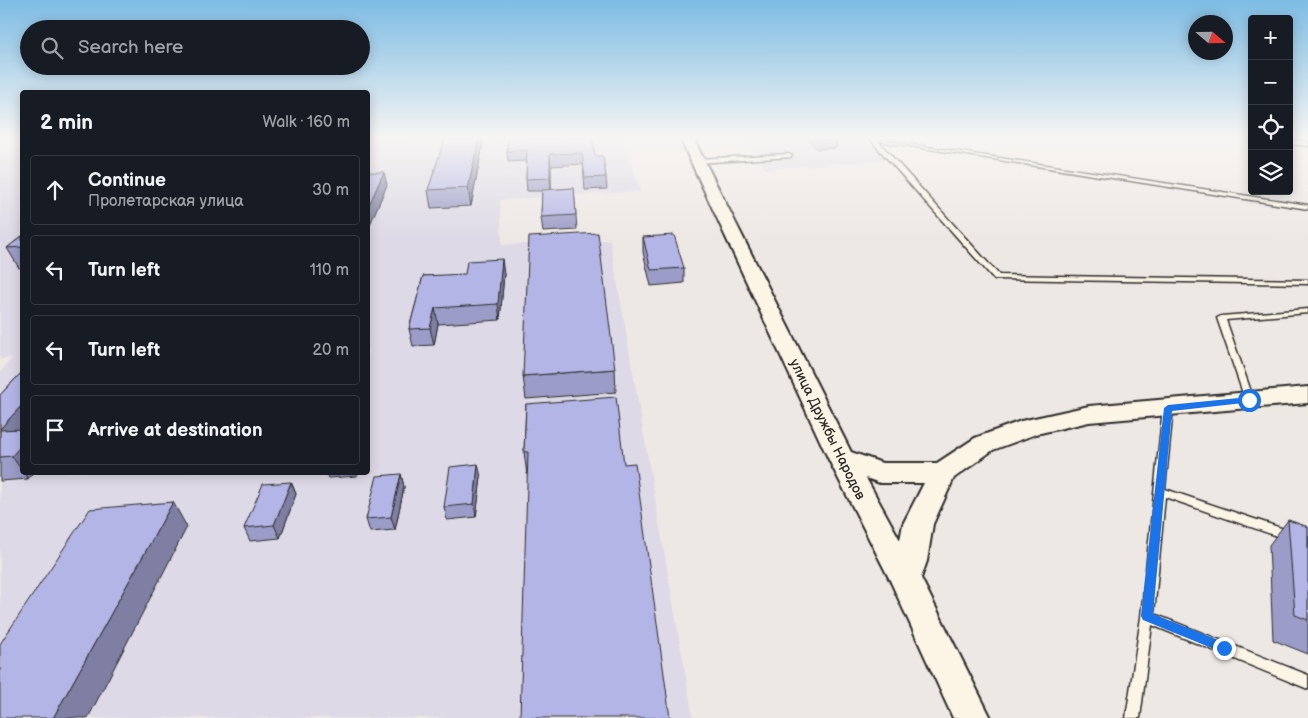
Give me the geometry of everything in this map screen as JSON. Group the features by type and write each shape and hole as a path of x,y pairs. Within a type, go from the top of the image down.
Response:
{"street":[{"name":"улица Дружбы Народов","path":"702,172 841,458 905,578 972,718"},
{"path":"905,578 911,561 918,524 943,472 984,444 1030,427 1089,414 1308,395"},
{"path":"841,458 880,473 943,472"}],"lane":[{"path":"902,172 998,277 1308,282"},
{"path":"1084,172 1308,207"},
{"path":"1249,400 1221,318 1308,310"},
{"path":"1133,718 1147,616 1168,408"},
{"path":"1160,491 1308,542"},
{"path":"1147,616 1308,682"}],"shaded area":[{"path":"0,172 20,172 20,475 370,475 370,172 634,172 640,191 500,200 502,245 610,240 693,718 0,718 0,372 12,358 0,359"}],"building":[{"path":"370,172 384,172 370,203"},
{"path":"434,172 472,172 468,188 428,190"},
{"path":"526,172 550,172 550,178 526,179"},
{"path":"584,172 605,172 606,177 585,178"},
{"path":"574,188 576,215 541,217 542,190"},
{"path":"598,233 615,369 523,376 529,237"},
{"path":"674,235 684,268 651,270 643,237"},
{"path":"20,238 20,247 7,248"},
{"path":"502,259 498,304 435,308 430,328 409,329 423,276 465,274 467,261"},
{"path":"20,374 20,407 0,429 0,395"},
{"path":"616,397 624,464 635,463 670,718 520,718 528,452 524,452 526,404"},
{"path":"20,429 20,446 12,456 0,457 0,430"},
{"path":"478,464 474,504 444,507 450,467"},
{"path":"401,474 391,517 366,519 377,476"},
{"path":"291,482 274,525 244,528 263,484"},
{"path":"173,502 53,718 0,718 0,644 90,509"},
{"path":"1288,520 1308,527 1308,620 1295,615"}],"route":[{"path":"1224,648 1147,616 1168,408 1249,400"}]}
